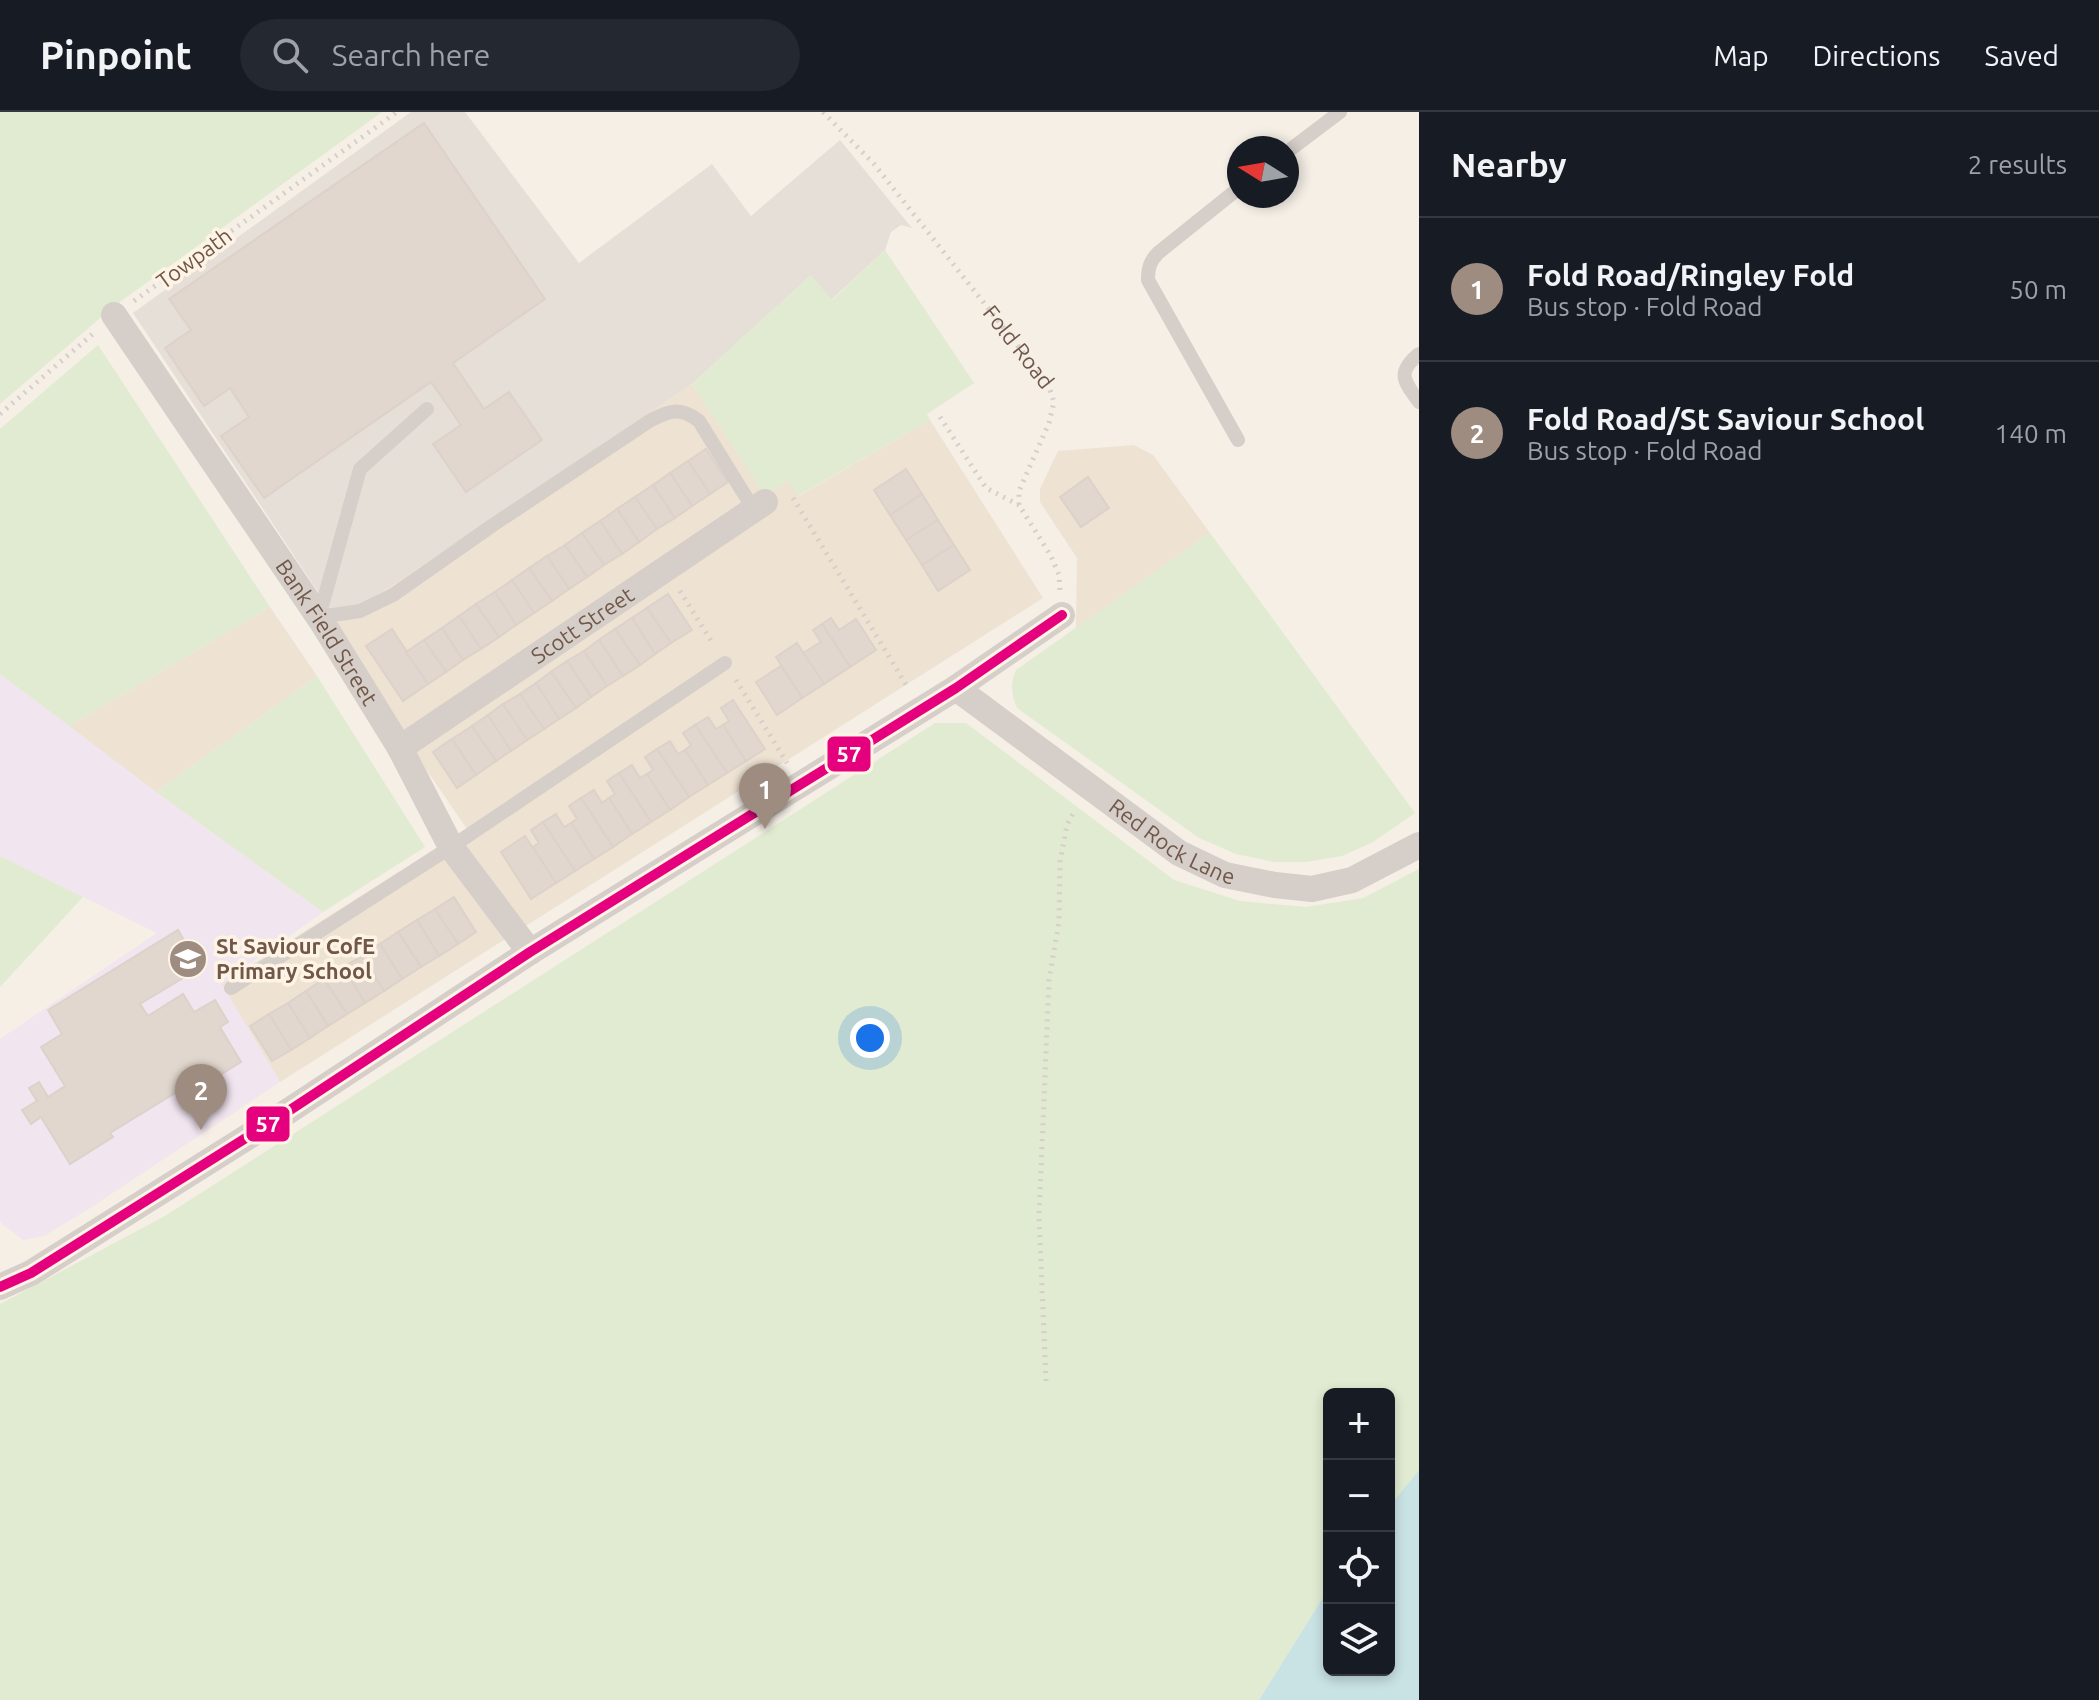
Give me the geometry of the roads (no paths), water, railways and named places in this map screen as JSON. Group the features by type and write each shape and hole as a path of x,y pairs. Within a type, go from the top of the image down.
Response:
{"street":[{"name":"Bank Field Street","path":"114,315 319,617 400,748 451,847 530,952"},
{"name":"Scott Street","path":"400,748 760,506"},
{"path":"0,1287 31,1273 284,1114 530,952 956,688 1062,615"},
{"name":"Red Rock Lane","path":"956,688 1179,853 1225,875 1312,889 1352,880 1419,845"}],"lane":[{"path":"1299,143 1340,112"},
{"path":"1227,198 1152,259 1148,280 1238,440"},
{"path":"1419,354 1408,363 1403,376 1419,402"},
{"path":"427,409 360,469 319,617 360,611 393,595 493,525 665,413 688,412 699,421 760,506"},
{"path":"231,988 451,847 725,663"}],"water":[{"path":"1419,1470 1419,1700 1259,1700 1323,1598 1323,1676 1395,1676 1395,1500"}],"place":[{"name":"Fold Road/Ringley Fold","path":"765,829"},
{"name":"St Saviour CofE Primary School","path":"188,959"},
{"name":"Fold Road/St Saviour School","path":"201,1130"}]}
